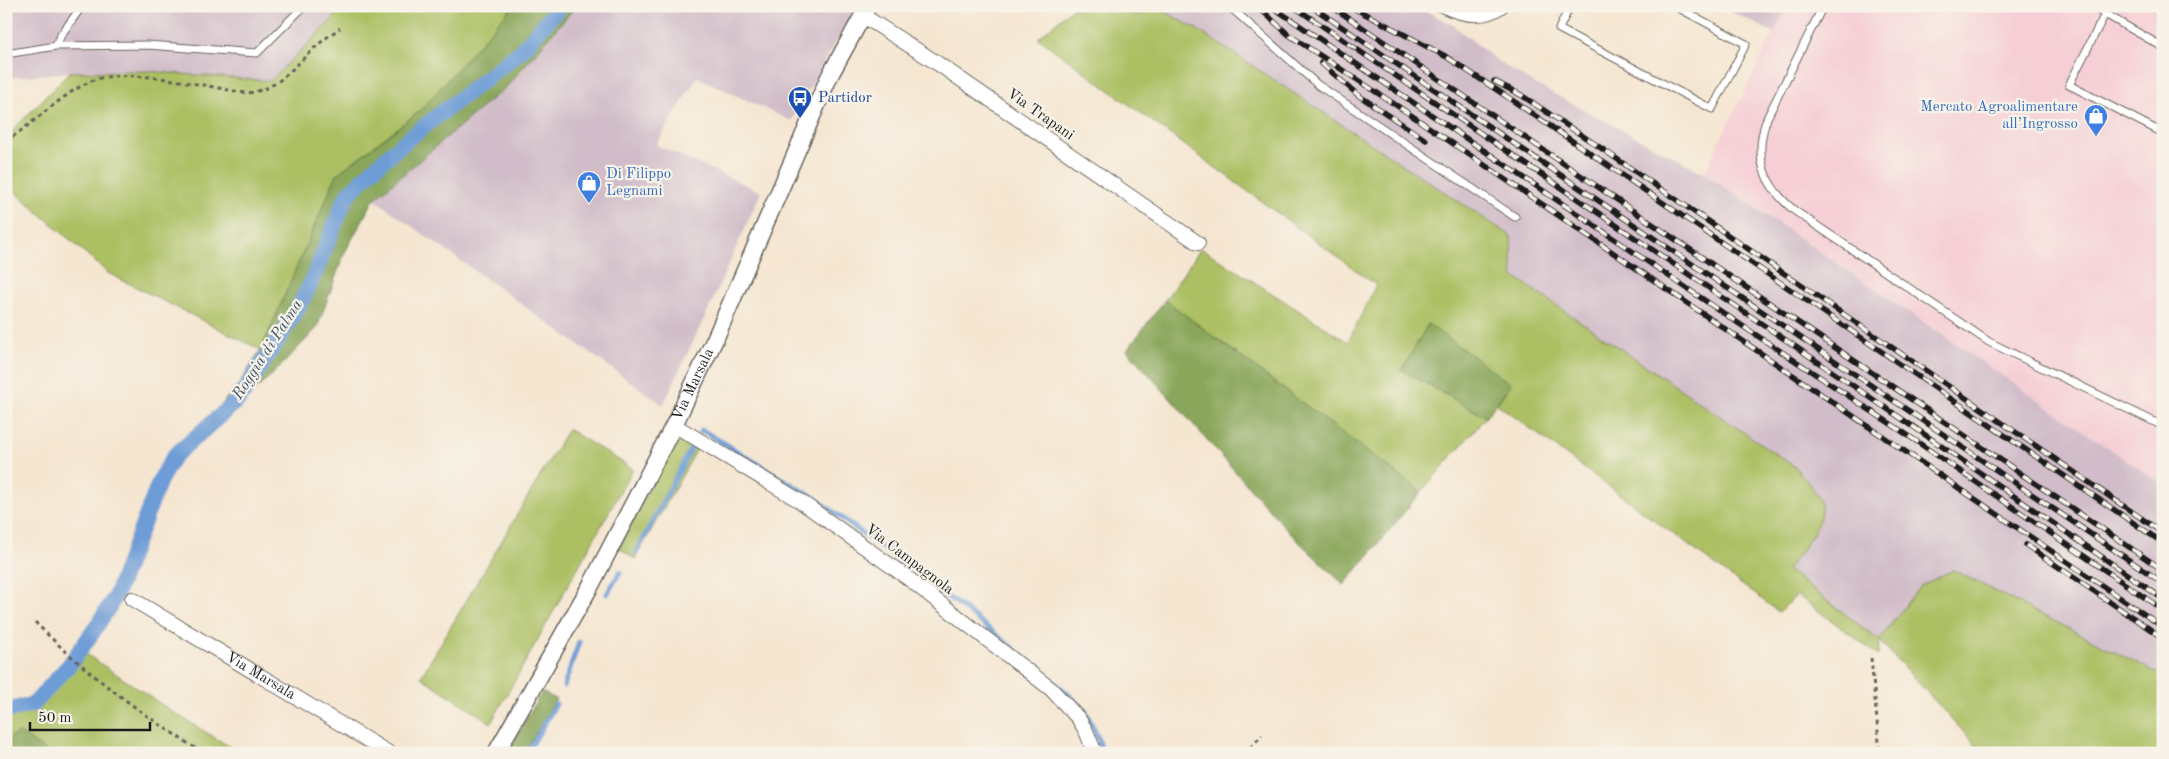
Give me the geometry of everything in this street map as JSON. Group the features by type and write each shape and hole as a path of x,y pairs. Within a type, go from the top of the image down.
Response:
{"street":[{"path":"1444,6 1473,15 1496,9"},
{"name":"Via Trapani","path":"865,11 1198,244"},
{"name":"Via Marsala","path":"496,753 591,584 674,425 716,337 828,77 865,11"},
{"name":"Via Campagnola","path":"674,425 800,500 905,576 1043,683 1068,704 1086,731 1095,753"},
{"name":"Via Marsala","path":"132,599 389,753"}],"lane":[{"path":"56,46 61,35 82,6"},
{"path":"6,54 56,46 147,45 257,53 304,6"},
{"path":"1230,6 1318,85 1515,217"},
{"path":"1570,6 1558,29 1712,109 1746,44 1675,6"},
{"path":"1823,6 1767,118 1762,132 1760,146 1762,161 1773,190 1795,211 1989,342 2163,426"},
{"path":"2090,6 2163,46"},
{"path":"2105,14 2069,85 2163,133"}],"path":[{"path":"6,142 45,110 90,82 100,78 158,79 246,93 258,92 275,85 285,78 307,54 340,28"},
{"path":"35,622 66,653 166,729 203,753"},
{"path":"1871,658 1880,753"},
{"path":"1245,753 1262,735"}],"shaded area":[{"path":"6,6 346,6 270,81 146,71 70,72 6,78"},
{"path":"576,6 856,6 791,121 697,77 656,145 761,192 663,405 374,199 507,86"},
{"path":"1123,6 1145,6 1136,17"},
{"path":"1155,6 1416,6 1453,25 1500,63 1535,84 1704,173 2163,485 2163,753 1983,753 1879,641 1787,570 1819,524 1795,467 1512,276 1511,236 1198,30"},
{"path":"1721,6 1787,6 1774,33"},
{"path":"1787,6 2163,6 2163,485 1704,173"}],"green space":[{"path":"346,6 513,6 420,111 337,175 261,350 108,273 6,184 6,137 70,72 146,71 270,81"},
{"path":"513,6 576,6 507,86 374,199 344,254 317,328 278,369 241,403 224,401 239,384 261,350 337,174 420,111"},
{"path":"1075,6 1123,6 1136,17 1145,6 1155,6 1198,30 1511,236 1513,276 1795,467 1818,496 1821,513 1814,531 1787,570 1879,640 1920,586 1953,570 2163,676 2163,753 1983,753 1880,641 1878,655 1797,595 1779,612 1497,404 1511,384 1402,370 1486,417 1421,492 1165,300 1201,248 1348,342 1376,285 1038,38"},
{"path":"1165,300 1421,492 1344,585 1291,534 1127,350"},
{"path":"1428,324 1511,384 1486,417 1402,370"},
{"path":"568,429 633,469 491,723 421,677"},
{"path":"681,441 697,449 635,559 619,548 670,448"},
{"path":"86,654 176,714 240,753 162,753 154,747 150,753 49,753 20,734 6,739 6,714 22,712 36,706"},
{"path":"542,692 556,699 524,753 506,753"},
{"path":"20,733 49,753 6,753 6,739"}],"waterway":[{"name":"Roggia di Palma","path":"6,711 34,704 70,664 95,629 115,597 160,480 174,456 239,399 255,375 294,315 310,285 346,197 371,171 408,139 521,51 560,6"},
{"path":"700,432 702,430 816,499 908,567"},
{"path":"636,553 691,448"},
{"path":"607,594 620,572"},
{"path":"920,576 972,615 1067,693 1086,712 1103,753"},
{"path":"564,686 579,642"},
{"path":"527,753 556,704"}],"railway":[{"path":"1257,6 1289,35 1408,113 2163,627"},
{"path":"1271,6 1741,325 1900,430 2163,610"},
{"path":"1293,6 1908,423 2163,599"},
{"path":"1311,6 2163,583"},
{"path":"1331,6 2163,570"},
{"path":"1350,6 1445,56 1509,98 2163,543"},
{"path":"1321,63 1358,95 1426,140"},
{"path":"1494,81 1521,95 1595,144 2163,533"},
{"path":"2026,545 2163,638"}],"place":[{"name":"Partidor","path":"800,119"},
{"name":"Mercato Agroalimentare all’Ingrosso","path":"2096,137"},
{"name":"Di Filippo Legnami","path":"589,204"}]}
